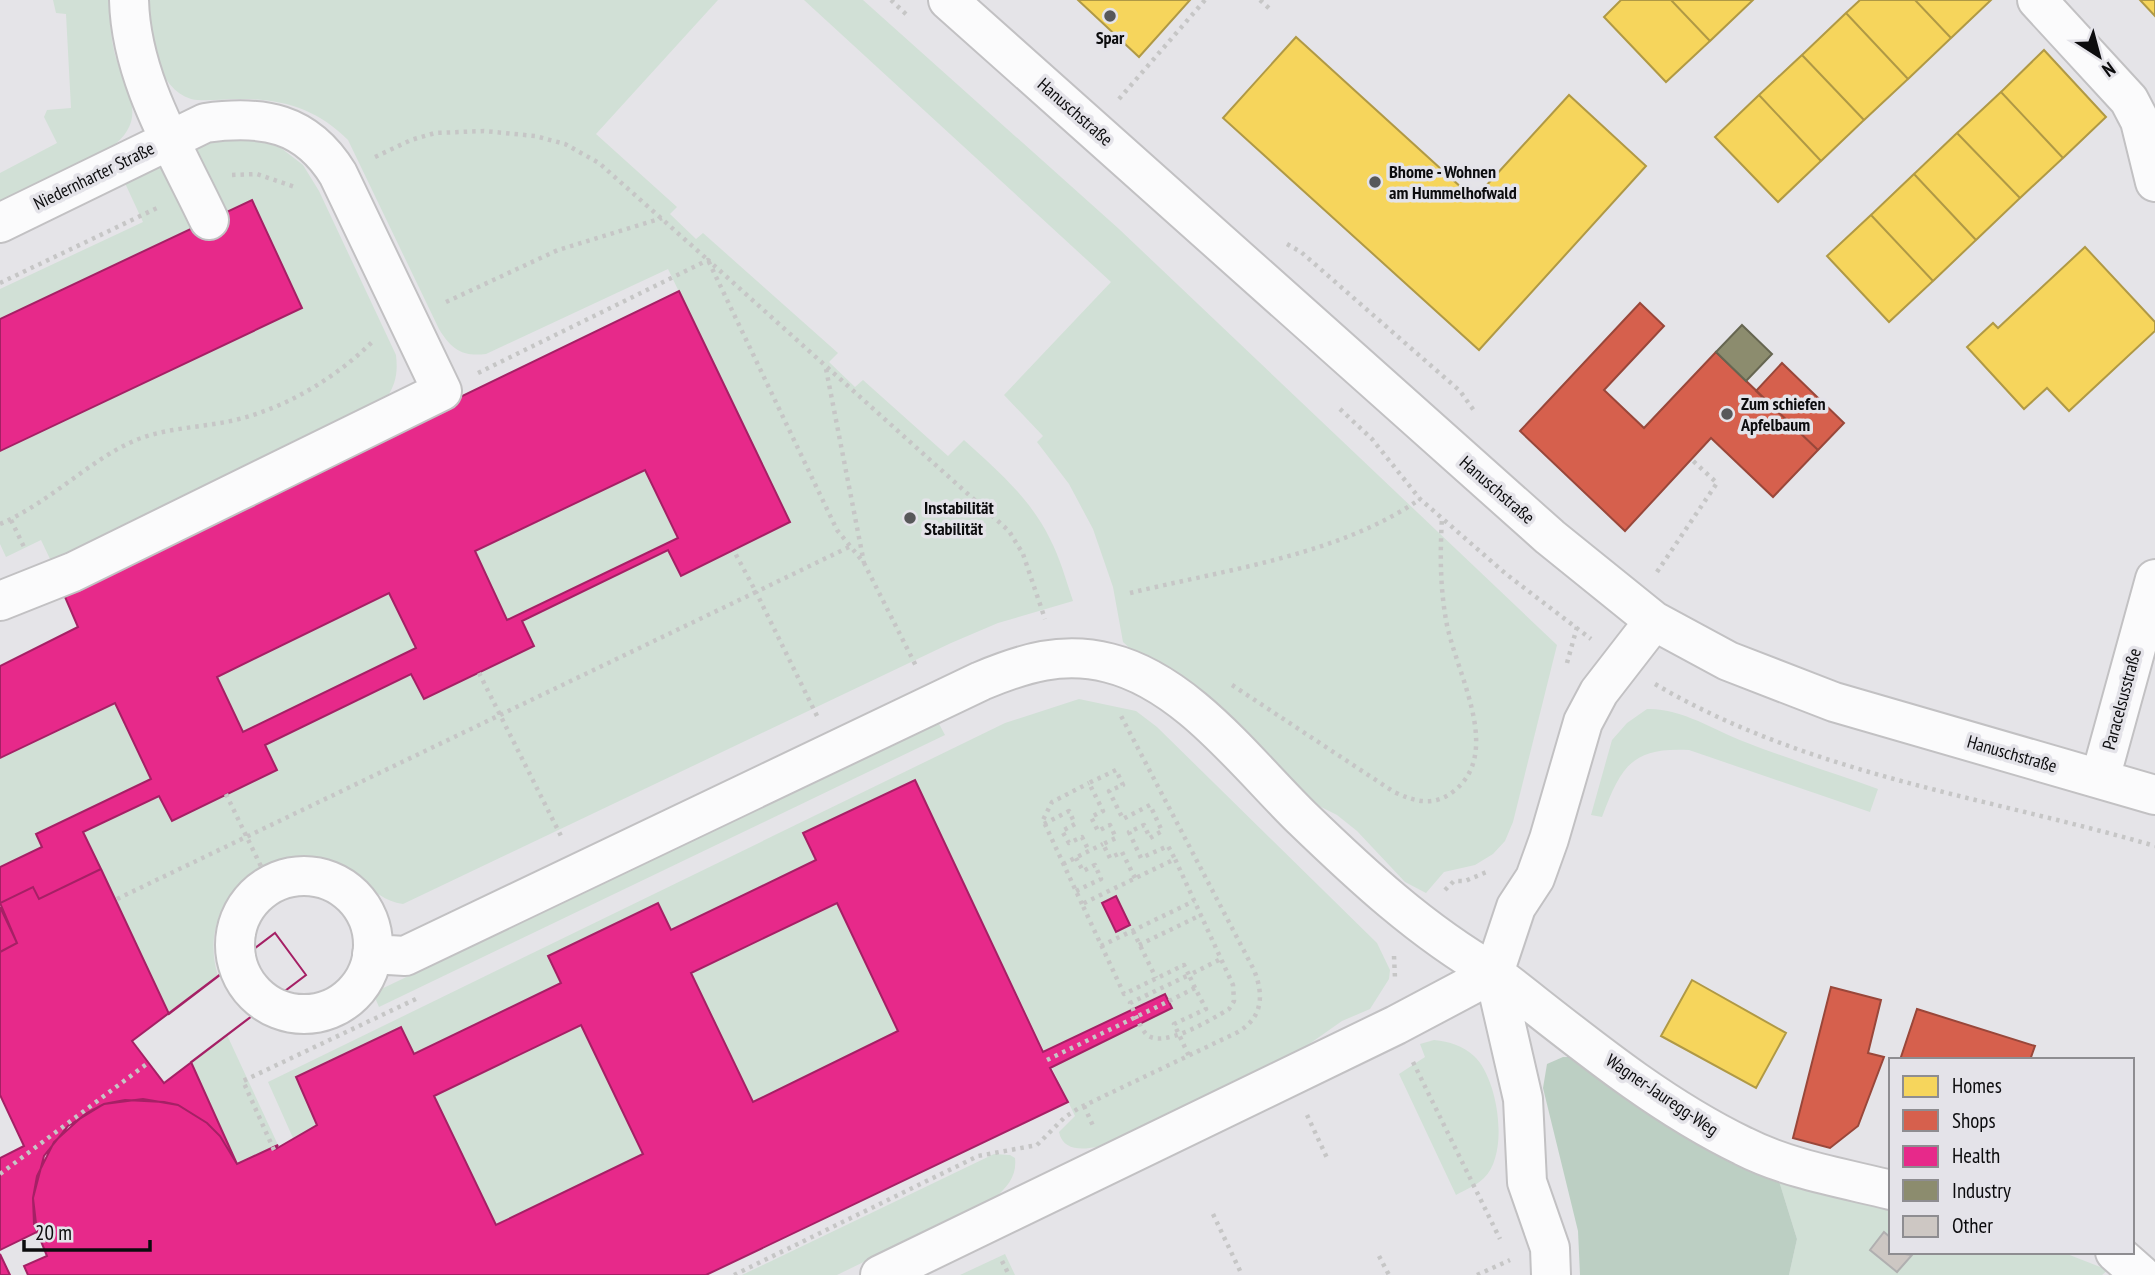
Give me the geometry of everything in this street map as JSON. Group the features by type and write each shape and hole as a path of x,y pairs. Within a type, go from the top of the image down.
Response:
{"street":[{"name":"Niedernharter Straße","path":"0,223 170,139 147,87 132,41 129,0"},
{"name":"Hanuschstraße","path":"948,0 1530,520 1654,621 1728,662 1823,698 2155,795"},
{"path":"2037,0 2129,100 2140,121 2155,182"},
{"path":"0,601 85,566 442,391 346,189 327,156 310,138 277,123 239,118 205,123 170,139 202,205"},
{"name":"Paracelsusstraße","path":"2100,779 2155,579"},
{"path":"1533,1272 1550,1248 1527,1182 1523,1099 1494,973 1516,907 1535,878 1549,839 1583,722 1599,692 1654,621"},
{"name":"Wagner-Jauregg-Weg","path":"372,954 405,957 1028,661 1070,658 1111,663 1166,687 1414,922 1494,973 1690,1118 1745,1148 1833,1176 1889,1190"},
{"path":"309,876 333,882 352,895 363,910 372,930 372,954 360,986 343,1002 323,1012 300,1015 280,1011 259,999 246,983 236,962 234,944 237,924 247,905 270,885 287,878 309,876"},
{"path":"880,1275 1396,1026 1494,973"},
{"path":"2117,1254 2141,1275"}],"path":[{"path":"1119,99 1205,0"},
{"path":"1260,0 1272,11"},
{"path":"370,159 411,140 435,134 484,131 535,136 580,149 662,217 1009,531 1023,554 1046,618"},
{"path":"0,283 202,205 240,173 257,174 298,188"},
{"path":"439,305 558,250 662,217"},
{"path":"1276,239 1301,252 1440,373 1460,391 1479,418"},
{"path":"442,391 708,260"},
{"path":"708,260 837,530 864,563 916,668"},
{"path":"0,524 49,499 98,463 135,441 170,430 222,423 277,409 364,350 382,333"},
{"path":"826,368 864,563"},
{"path":"1372,439 1420,499 1506,575 1621,663 1690,704 1763,736 1840,762 2003,808 2155,846"},
{"path":"1653,577 1717,483 1691,459"},
{"path":"1130,593 1339,539 1388,520 1420,499"},
{"path":"1227,682 1394,792 1425,803 1450,794 1470,774 1478,750 1474,719 1446,621 1440,567 1442,518"},
{"path":"10,520 24,548"},
{"path":"117,900 850,546"},
{"path":"734,551 835,751"},
{"path":"1564,674 1577,627"},
{"path":"479,673 579,873"},
{"path":"734,1275 978,1156 1037,1145 1065,1117 1079,1108 1248,1026 1260,1008 1259,981 1117,708"},
{"path":"1189,1056 1179,1034 1174,1024 1206,1009 1195,988 1189,975 1184,965 1124,994 1044,824 1045,813 1052,802 1116,770 1123,785 1109,792 1123,819 1150,805 1162,831 1150,838 1144,825 1129,832 1142,858 1168,846 1175,859 1233,985 1232,1005 1179,1034 1162,1040 1151,1038 1142,1028 1130,1003 1189,975 1221,959"},
{"path":"1063,864 1116,838 1110,825 1098,831 1091,817 1102,811 1089,783"},
{"path":"226,794 270,885"},
{"path":"1044,824 1069,811 1075,824 1062,831 1069,843 1082,837 1089,851"},
{"path":"1103,844 1110,858 1122,852 1135,878"},
{"path":"1076,858 1083,871 1095,865 1101,879 1076,891"},
{"path":"1082,904 1175,859"},
{"path":"1495,867 1478,877 1454,881 1414,922 1385,942 1393,955 1396,975 1384,999 1511,1260 1533,1272"},
{"path":"1101,946 1194,901"},
{"path":"1139,945 1201,915"},
{"path":"1133,931 1156,978"},
{"path":"1047,1060 1195,988"},
{"path":"274,1150 243,1080 433,991"},
{"path":"0,1174 148,1063"},
{"path":"1302,1104 1328,1160"},
{"path":"1213,1214 1242,1275"},
{"path":"1379,1256 1389,1275"},
{"path":"1477,1275 1511,1260"}],"shaded area":[{"path":"53,0 110,0 113,46 130,97 132,118 121,139 109,149 0,203 0,173 57,143 44,117 47,110 71,108 66,14 56,13"},
{"path":"149,0 718,0 596,134 677,207 670,214 696,239 703,233 838,353 829,362 855,387 863,380 948,456 964,440 1000,474 1023,498 1042,524 1057,554 1073,601 998,623 951,643 403,904 380,895 340,865 328,860 315,857 291,858 269,864 250,875 234,890 222,909 215,930 214,953 218,976 169,1014 83,832 159,796 172,821 277,769 265,745 411,674 424,699 534,646 522,621 668,550 681,576 790,522 668,269 486,354 470,354 458,350 439,329 348,140 323,120 282,103 251,99 196,100 179,93 169,83 156,57 150,27"},
{"path":"804,0 863,0 1119,229 1557,645 1513,822 1505,841 1493,854 1475,865 1444,872 1426,893 1405,882 1357,831 1337,815 1311,802 1175,671 1133,651 1123,642 1113,587 1093,529 1069,484 1037,442 1043,436 1004,395 1111,282"},
{"path":"228,137 257,140 281,148 303,165 319,191 396,355 396,373 392,389 385,400 51,561 41,540 6,557 0,544 0,451 302,307 252,200 0,319 0,289 143,222 124,181 200,144"},
{"path":"645,470 678,538 507,620 475,551"},
{"path":"389,593 416,648 243,732 217,677"},
{"path":"1079,699 1136,711 1157,727 1377,943 1390,970 1389,979 1370,1009 1342,1021 1295,1054 1110,1144 1080,1148 1067,1145 1059,1132 1075,1116 915,780 804,833 816,860 671,930 548,956 561,983 414,1054 401,1027 317,1125 293,1138 268,1082 1005,723"},
{"path":"115,703 151,779 36,833 42,847 0,867 0,758"},
{"path":"1647,709 1685,716 1761,748 1878,789 1870,812 1689,750 1669,750 1654,752 1631,764 1615,785 1602,817 1591,815 1612,740 1627,723"},
{"path":"938,722 945,735 379,1007 373,993"},
{"path":"837,903 898,1031 753,1102 691,973"},
{"path":"581,1025 643,1154 496,1225 434,1096"},
{"path":"227,1035 278,1145 237,1164 191,1062"},
{"path":"1434,1040 1456,1045 1474,1056 1489,1081 1498,1116 1497,1151 1492,1166 1481,1181 1456,1195 1399,1074 1425,1057 1420,1044"},
{"path":"994,1154 1015,1158 1015,1170 1011,1180 995,1198 837,1275 742,1275"},
{"path":"1779,1181 1889,1205 1889,1254 2067,1254 2108,1270 2102,1275 1789,1275 1797,1239"},
{"path":"1005,1254 1015,1275 960,1275"}],"green space":[{"path":"1563,1057 1572,1057 1779,1181 1797,1239 1789,1275 1580,1275 1578,1231 1543,1088 1547,1064"}],"building: Homes":[{"path":"1078,0 1190,0 1139,57"},
{"path":"1621,0 1671,0 1710,41 1666,82 1604,17"},
{"path":"1671,0 1753,0 1710,41"},
{"path":"1860,0 1915,0 1951,38 1908,79 1846,13"},
{"path":"1915,0 1991,0 1951,38"},
{"path":"2140,0 2155,0 2155,16"},
{"path":"1846,13 1908,79 1864,120 1802,55"},
{"name":"Bhome - Wohnen am Hummelhofwald","path":"1296,37 1474,199 1569,95 1646,166 1479,350 1223,118"},
{"path":"2044,50 2106,117 2063,158 2001,92"},
{"path":"1802,55 1864,120 1821,161 1759,95"},
{"path":"2001,92 2063,158 2020,198 1957,133"},
{"path":"1759,95 1821,161 1778,202 1715,137"},
{"path":"1957,133 2020,198 1976,240 1914,174"},
{"path":"1914,174 1976,240 1933,281 1871,215"},
{"path":"1871,215 1933,281 1889,322 1827,256"},
{"path":"2085,247 2155,322 2155,331 2069,411 2047,388 2024,409 1967,347 1993,323 1998,328"},
{"path":"1692,980 1786,1033 1756,1088 1661,1036"}],"building: Shops":[{"path":"1640,303 1664,326 1604,390 1644,428 1716,352 1818,450 1773,497 1711,438 1625,531 1520,431"},
{"path":"1782,363 1844,423 1818,450 1756,391"},
{"path":"1831,987 1881,1000 1868,1053 1884,1057 1858,1126 1830,1148 1793,1138"},
{"path":"1917,1009 2035,1046 2031,1058 1901,1058"}],"building: Health":[{"path":"252,200 302,308 0,451 0,319"},
{"path":"679,291 790,522 681,576 668,550 522,621 534,646 424,699 411,674 265,745 277,770 172,821 159,796 83,832 101,869 39,899 33,887 0,903 0,867 42,847 36,834 151,779 115,703 0,758 0,666 78,627 62,590","holes":["645,470 678,538 507,620 475,551","389,593 416,648 243,732 217,677"]},
{"path":"915,780 1043,1052 1165,994 1172,1008 1050,1068 1068,1102 706,1275 28,1275 24,1266 47,1256 34,1224 33,1198 37,1176 54,1142 85,1114 104,1104 125,1100 164,1102 178,1105 207,1123 220,1136 237,1164 278,1145 274,1150 317,1125 296,1077 401,1027 414,1054 561,983 548,956 658,903 671,930 816,860 803,833","holes":["837,903 898,1031 753,1102 691,973","581,1025 643,1154 496,1225 434,1096"]},
{"path":"101,869 169,1014 275,933 306,975 191,1062 237,1164 220,1136 207,1123 178,1105 143,1099 104,1104 68,1126 44,1156 33,1198 37,1232 0,1250 0,1158 24,1146 0,1095 0,952 17,943 0,903 33,887 39,899"},
{"path":"1116,896 1130,925 1116,932 1102,903"},
{"path":"0,907 17,943 0,952"},
{"path":"275,933 306,975 164,1083 132,1041"},
{"path":"0,1254 10,1275 0,1275"}],"building: Industry":[{"path":"1742,325 1772,354 1746,381 1716,352"}],"building: Other":[{"path":"1884,1232 1889,1236 1889,1254 1912,1255 1897,1272 1870,1250"}],"place":[{"name":"Spar","path":"1110,16"},
{"name":"Bhome - Wohnen am Hummelhofwald","path":"1375,182"},
{"name":"Zum schiefen Apfelbaum","path":"1727,414"},
{"name":"Instabilität Stabilität","path":"910,518"}]}
